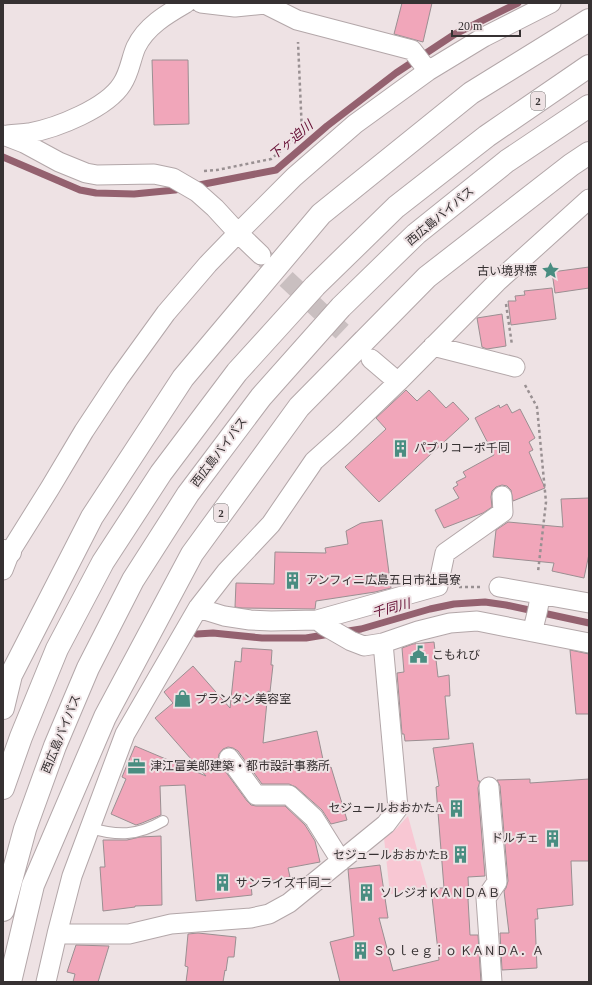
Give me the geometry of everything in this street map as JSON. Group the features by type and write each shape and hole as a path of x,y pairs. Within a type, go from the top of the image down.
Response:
{"highway":[{"path":"3,708 11,675 92,517 183,378 310,226 321,214 471,93 582,25"},
{"name":"2","path":"3,788 21,736 57,649 103,562 161,473 237,372 315,286 396,207 487,136 589,66"},
{"name":"西広島バイパス","path":"3,910 25,829 55,746 88,668 134,580 188,494 260,397 340,307 416,234 507,161 589,106"},
{"name":"2","path":"10,982 33,885 105,717 192,554 299,407 421,283 571,165 589,153"}],"street":[{"path":"3,135 28,133 59,125 95,108 113,95 123,83 136,47 148,29 186,3"},
{"path":"201,3 236,7 265,4 297,20 412,50 427,70"},
{"path":"5,558 50,488 84,431 119,378 166,313 208,264 238,233 294,177 355,124 427,70 484,37 551,3"},
{"path":"3,135 24,143 59,162 86,173 97,175 154,174 173,178 197,192 215,208 261,255"},
{"path":"46,982 72,876 125,734 198,608 226,572 271,524 314,461 398,382 496,282 589,199"},
{"path":"433,346 515,367"},
{"path":"371,359 398,382"},
{"path":"198,608 224,616 250,620 321,623 438,586 445,553 503,512 502,496"},
{"path":"499,587 589,603"},
{"path":"533,627 538,595"},
{"path":"321,623 351,641 364,646 383,643 418,631 450,623 477,622 533,627 589,642"},
{"path":"57,934 129,934 171,924 251,918 269,914 289,903 386,824 398,808 383,643"},
{"path":"229,758 256,795 289,795 314,818 341,861"},
{"path":"489,787 497,882 486,898 492,982"}],"lane":[{"path":"90,828 106,833 134,833 163,821"}],"path":[{"path":"198,171 217,170 271,159 302,133 297,20"},
{"path":"506,304 515,367 537,407 546,502 538,595"},
{"path":"438,586 499,587"}],"shaded area":[{"path":"408,816 428,890 390,894 384,838 397,828"}],"building":[{"path":"402,3 432,3 423,42 394,34"},
{"path":"152,60 188,60 189,124 154,125"},
{"path":"589,267 589,288 555,293 552,272"},
{"path":"552,288 556,319 511,325 508,301 516,301 515,296 525,295 524,291"},
{"path":"502,314 506,346 487,349 482,347 477,318"},
{"name":"パブリコーポ千同","path":"406,390 417,401 429,390 446,408 453,402 469,419 379,502 345,467 386,429 376,418"},
{"path":"507,404 512,413 520,409 535,438 529,442 533,450 529,452 545,488 513,501 511,490 507,486 502,485 496,487 492,491 492,507 483,513 444,528 435,510 459,498 453,488 458,485 456,482 466,477 463,472 494,455 475,418 499,405 500,408"},
{"path":"589,498 589,554 584,578 552,571 554,563 493,557 496,530 508,522 563,527 561,499"},
{"path":"382,520 391,588 375,592 316,601 315,609 235,607 236,583 274,584 275,552 326,553 325,548 348,544 346,531 361,523"},
{"path":"434,642 438,677 449,675 450,696 445,696 449,739 405,741 404,734 402,734 397,673 404,672 402,648 413,644"},
{"path":"242,648 272,650 271,665 273,665 270,692 268,691 263,743 317,731 325,769 331,767 347,820 331,824 322,810 296,787 289,784 262,784 238,751 228,747 223,749 219,754 218,760 247,801 251,805 256,806 285,806 305,825 315,841 320,862 288,868 290,877 251,885 252,895 196,901 185,785 160,786 161,815 142,823 136,825 111,814 126,779 122,777 135,746 206,776 155,718 173,703 164,692 193,666 230,708 235,661 241,662"},
{"path":"570,650 589,654 589,714 576,714"},
{"path":"473,743 478,781 480,781 478,788 485,876 468,877 468,899 470,935 478,935 481,982 340,982 330,942 354,936 348,869 380,865 388,918 379,918 393,971 439,960 431,888 444,888 436,787 439,786 433,748"},
{"path":"530,779 530,783 589,779 589,861 571,861 573,905 537,909 538,919 535,919 537,968 502,970 500,933 509,933 504,891 508,881 500,786 497,780"},
{"path":"161,836 162,905 135,906 103,911 100,867 105,867 103,840 127,840 140,837"},
{"path":"198,933 236,937 234,957 228,957 223,982 186,982 188,967 185,966 188,934"},
{"path":"76,945 109,946 98,982 73,982 75,974 67,972"}],"waterway":[{"name":"下ヶ迫川","path":"194,186 276,170 327,126 396,73 455,34 518,3"},
{"name":"下ヶ迫川","path":"3,157 80,190 96,193 134,194 183,188"},
{"name":"千同川","path":"342,632 361,629 430,609 454,604 485,602 506,605 589,623"},
{"name":"千同川","path":"197,634 213,633 262,638 306,638 330,634"}],"tunnel":[{"path":"265,259 369,357"}],"place":[{"name":"古い境界標","path":"550,271"},
{"name":"パブリコーポ千同","path":"401,448"},
{"name":"アンフィニ広島五日市社員寮","path":"293,580"},
{"name":"こもれび","path":"419,655"},
{"name":"プランタン美容室","path":"182,699"},
{"name":"津江富美郎建築・都市設計事務所","path":"137,766"},
{"name":"セジュールおおかたA","path":"457,808"},
{"name":"ドルチェ","path":"552,838"},
{"name":"セジュールおおかたB","path":"461,855"},
{"name":"サンライズ千同二","path":"223,883"},
{"name":"ソレジオＫＡＮＤＡＢ","path":"367,893"},
{"name":"Ｓｏｌｅｇｉｏ ＫＡＮＤＡ．Ａ","path":"360,951"}]}
